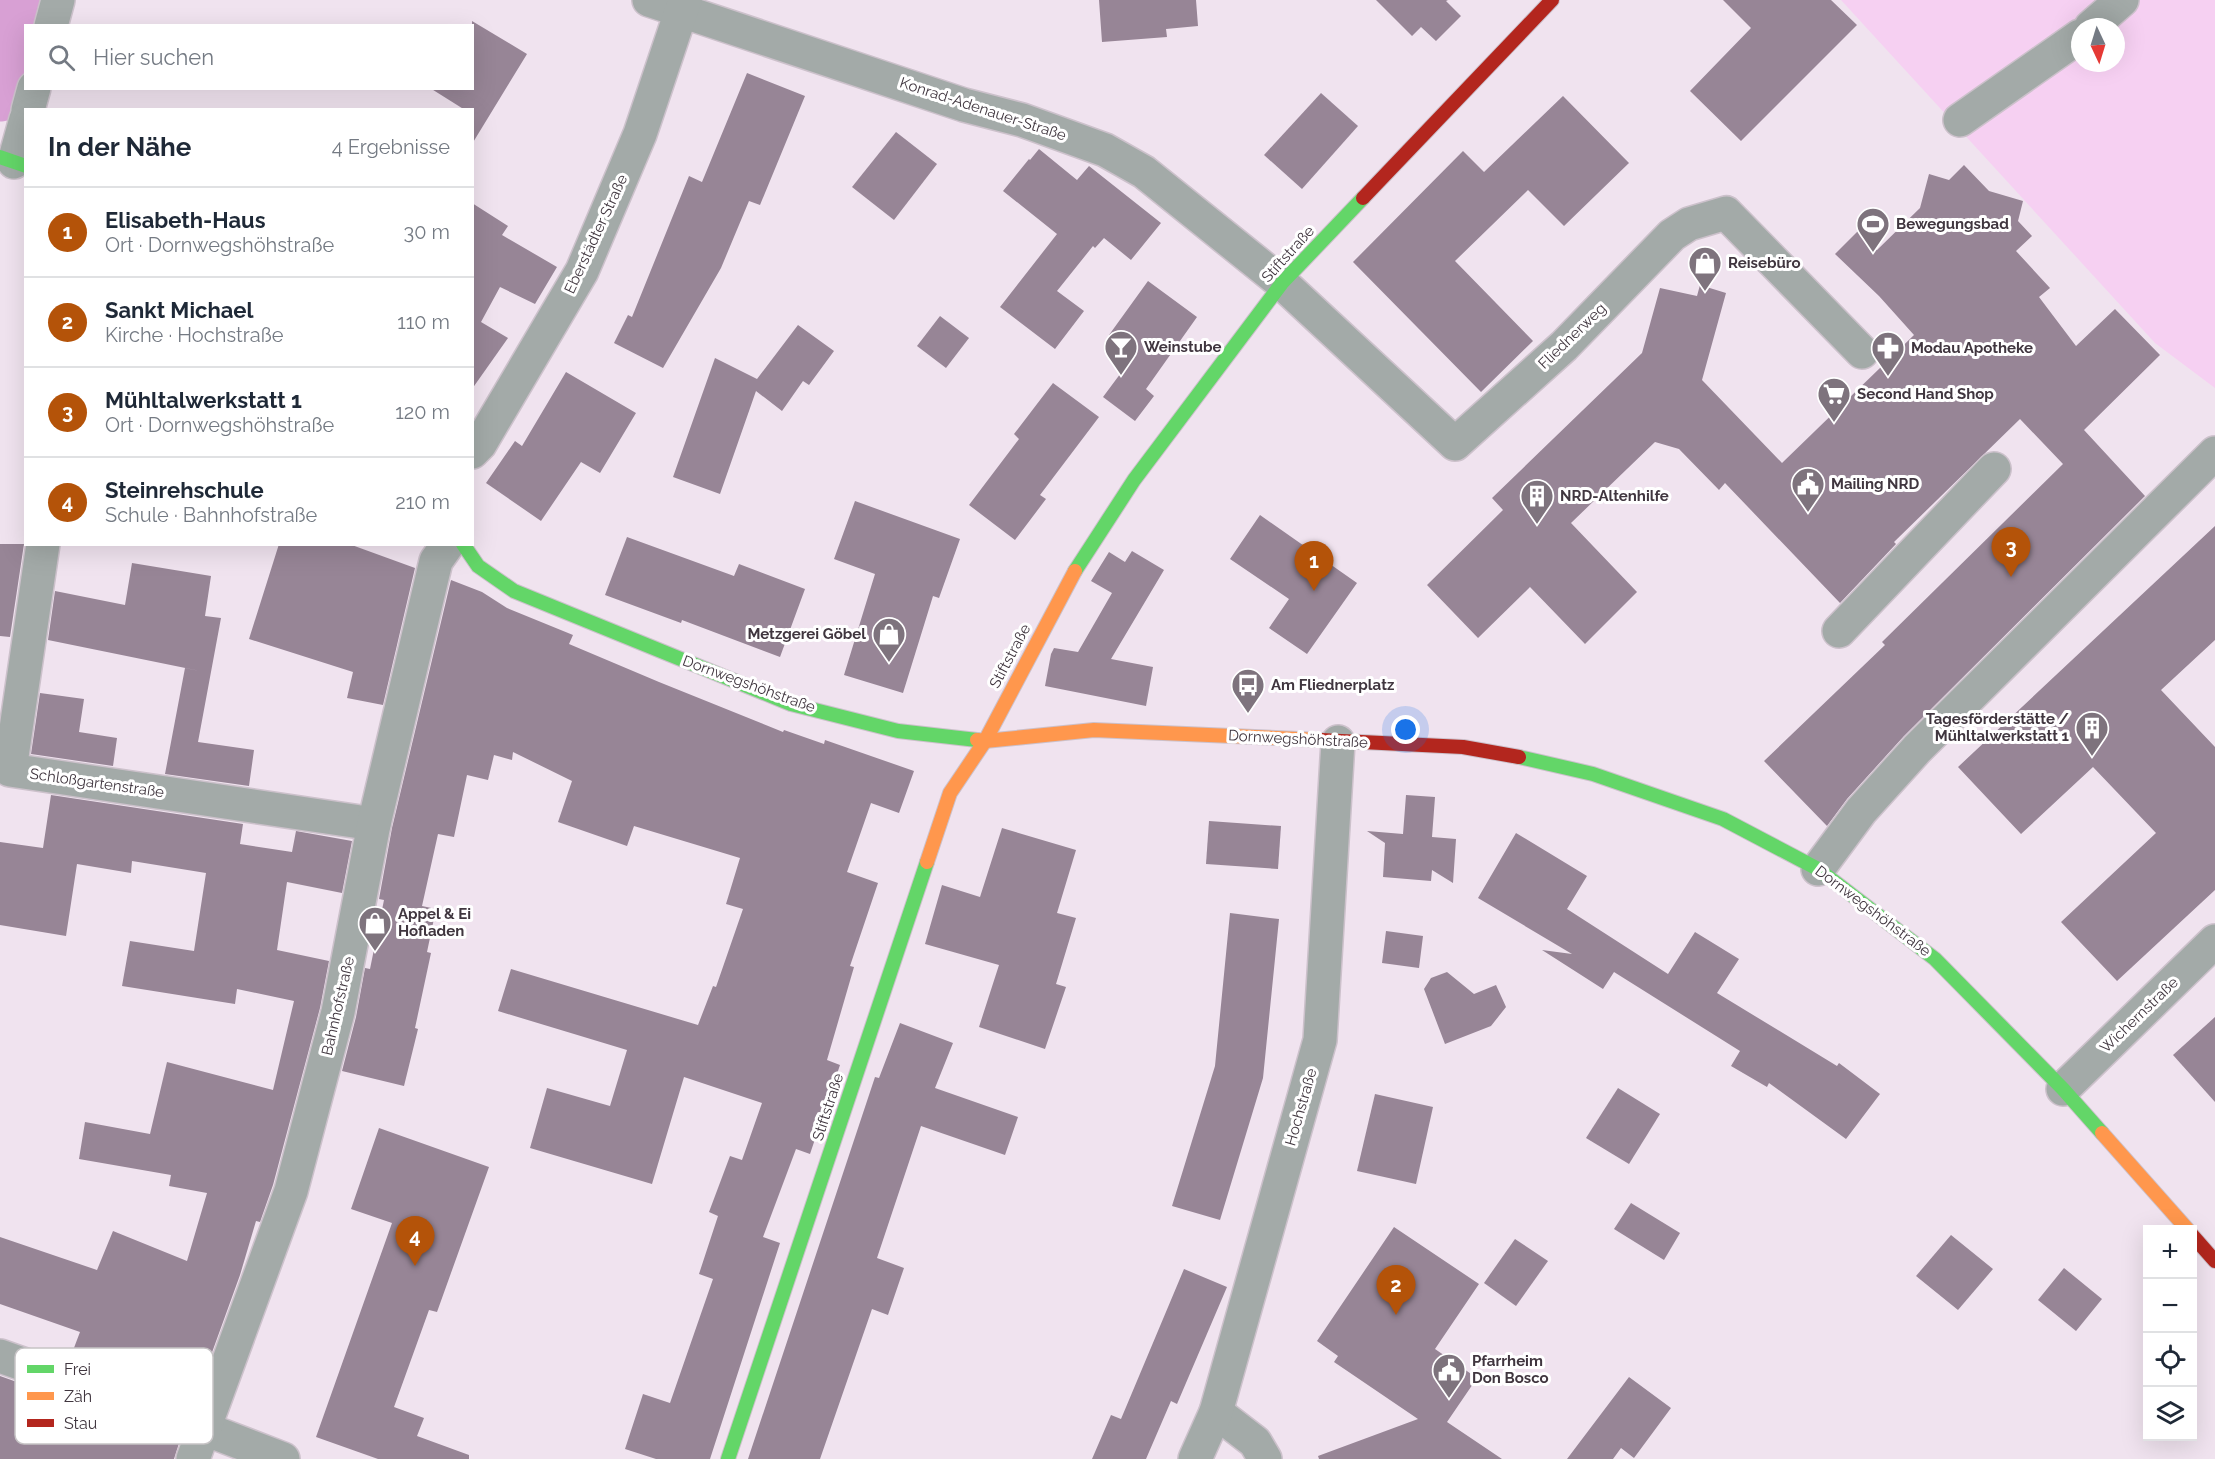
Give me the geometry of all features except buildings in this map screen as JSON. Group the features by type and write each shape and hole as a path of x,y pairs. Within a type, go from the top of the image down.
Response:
{"street":[{"path":"52,24 58,0"},
{"name":"Konrad-Adenauer-Straße","path":"649,0 684,5 964,105 1022,120 1105,150 1144,172 1282,283"},
{"name":"Stiftstraße","path":"728,1459 950,793 985,741 1065,585 1134,480 1282,283 1552,0"},
{"path":"2101,18 2122,0"},
{"name":"Eberstädter Straße","path":"474,450 480,444 517,383 582,271 640,134 684,5"},
{"path":"1960,120 2071,42"},
{"path":"29,108 33,90"},
{"path":"13,162 24,126"},
{"name":"Fliednerweg","path":"1282,283 1455,444 1564,346 1672,235 1689,224 1726,213 1862,351"},
{"path":"1818,869 1861,811 1917,749 2215,453"},
{"path":"1839,631 1994,469"},
{"name":"Schloßgartenstraße","path":"43,546 10,770 374,824"},
{"name":"Bahnhofstraße","path":"213,1407 291,1191 338,1012 374,824 436,561 446,546"},
{"name":"Dornwegshöhstraße","path":"464,546 478,567 514,591 791,704 898,731 985,741 1094,730 1463,747 1531,759 1593,774 1723,819 1818,869 1935,959 2063,1089 2184,1225"},
{"name":"Hochstraße","path":"1194,1459 1216,1412 1320,1040 1338,742"},
{"name":"Wichernstraße","path":"2063,1089 2215,941"},
{"path":"2197,1240 2215,1261"},
{"path":"0,1356 15,1361"},
{"path":"1216,1412 1255,1442 1265,1459"},
{"path":"213,1432 283,1459"},
{"name":"Bahnhofstraße","path":"193,1459 199,1444"}],"shaded area":[{"path":"6,0 41,0 36,24 24,24 24,73 13,121 0,116 0,20"},
{"path":"1841,0 2215,0 2215,388 2155,343"}],"waterway":[{"path":"0,90 25,0"}],"traffic: fast":[{"path":"0,157 24,165"},
{"path":"1075,571 1134,480 1282,283 1363,198"},
{"path":"464,546 478,566 514,591 791,704 898,731 977,740"},
{"path":"1519,757 1593,774 1723,819 1818,869 1935,959 2063,1089 2102,1133"},
{"path":"728,1459 927,862"}],"traffic: slow":[{"path":"927,862 950,793 985,741 1075,571"},
{"path":"977,740 1094,730 1321,740"},
{"path":"2102,1133 2184,1225"}],"traffic: jam":[{"path":"1363,198 1552,0"},
{"path":"1321,740 1463,747 1519,757"},
{"path":"2197,1241 2215,1261"}],"place":[{"name":"Bewegungsbad","path":"1873,253"},
{"name":"Reisebüro","path":"1705,292"},
{"name":"Weinstube","path":"1121,376"},
{"name":"Modau Apotheke","path":"1888,377"},
{"name":"Second Hand Shop","path":"1834,423"},
{"name":"Mailing NRD","path":"1808,513"},
{"name":"NRD-Altenhilfe","path":"1537,525"},
{"name":"Mühltalwerkstatt 1","path":"2011,577"},
{"name":"Elisabeth-Haus","path":"1314,591"},
{"name":"Metzgerei Göbel","path":"889,663"},
{"name":"Am Fliednerplatz","path":"1248,714"},
{"name":"Tagesförderstätte / Mühltalwerkstatt 1","path":"2092,757"},
{"name":"Appel & Ei Hofladen","path":"375,952"},
{"name":"Steinrehschule","path":"415,1266"},
{"name":"Sankt Michael","path":"1396,1315"},
{"name":"Pfarrheim Don Bosco","path":"1449,1399"}]}
